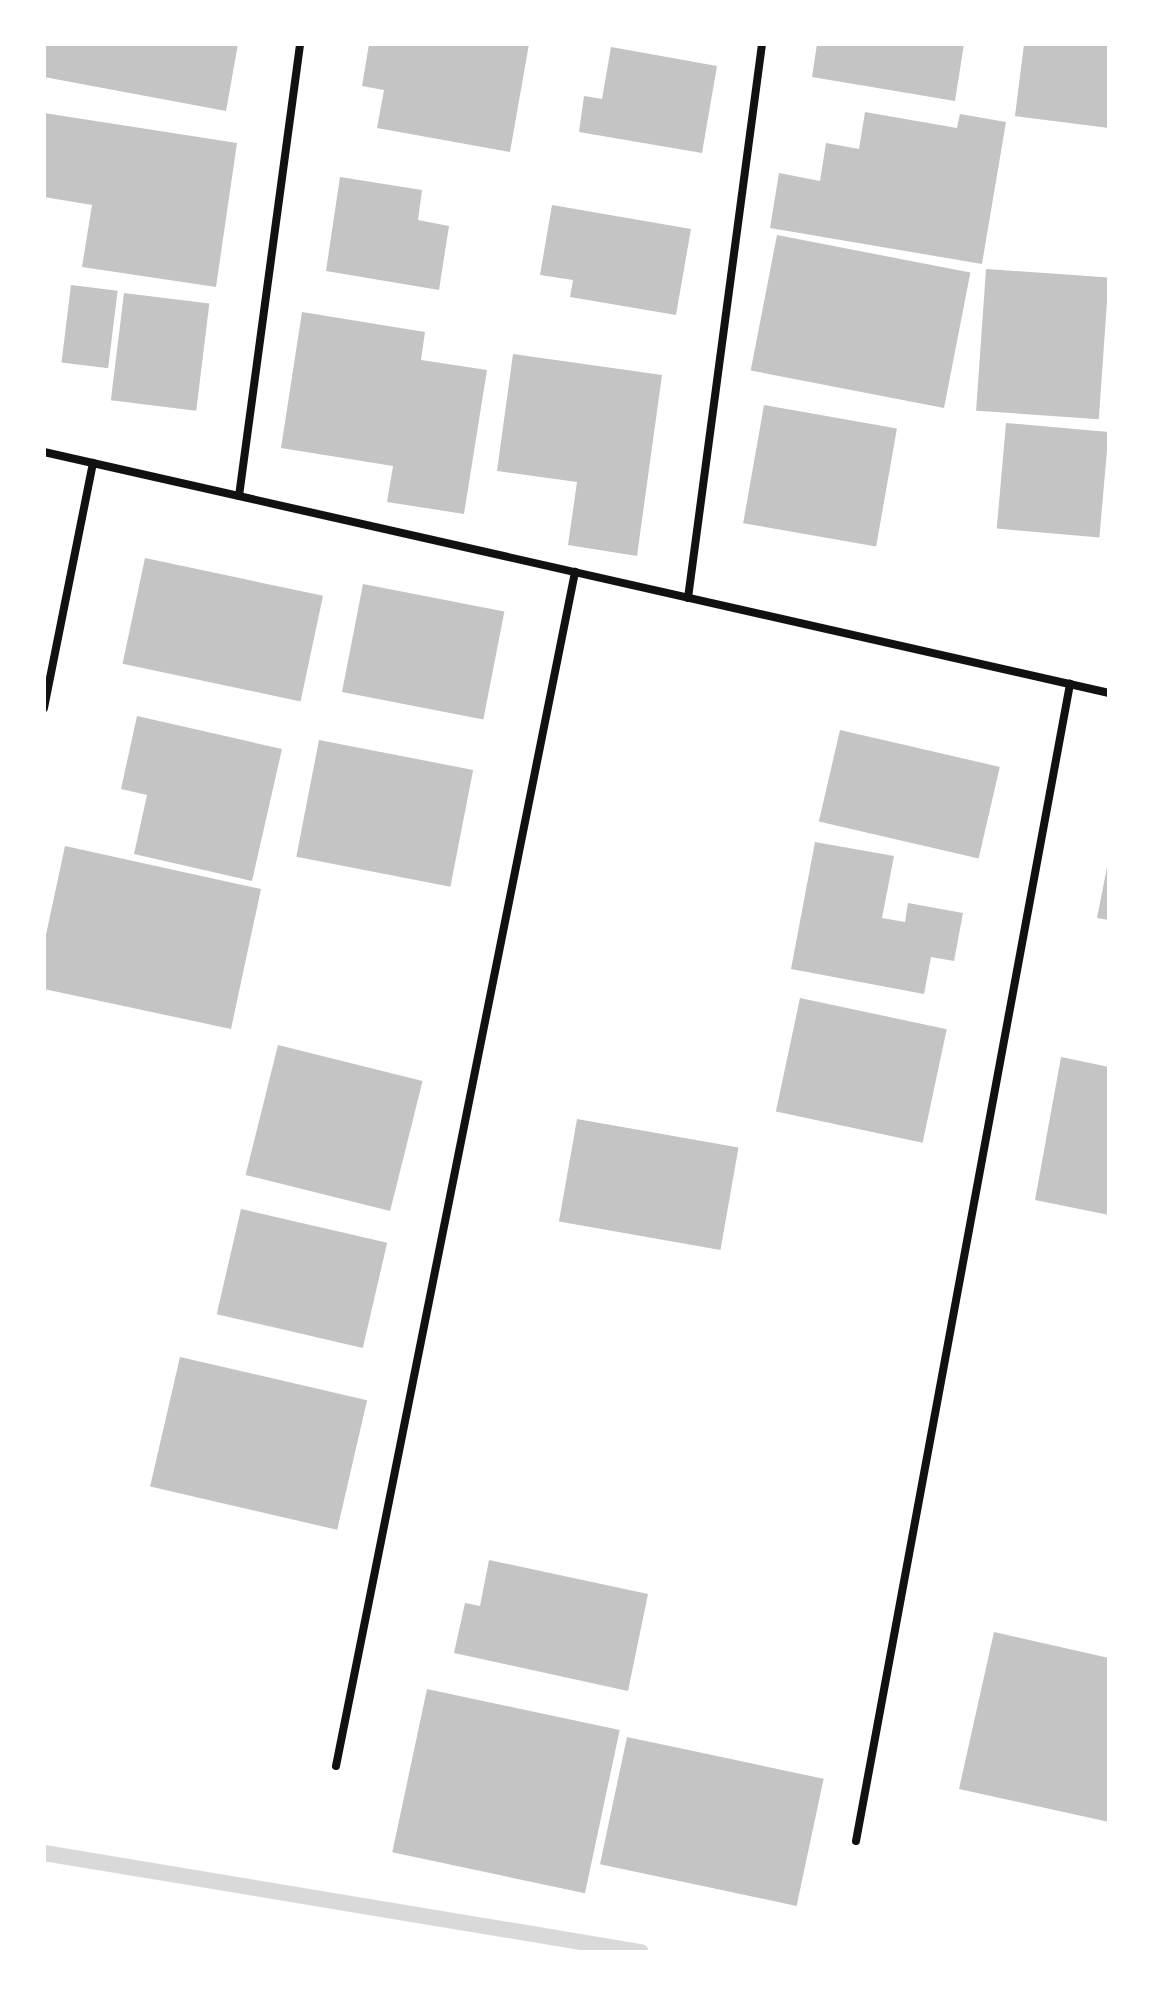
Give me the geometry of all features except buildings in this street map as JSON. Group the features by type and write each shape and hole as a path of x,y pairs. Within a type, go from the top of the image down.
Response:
{"street":[{"path":"239,496 300,44"},
{"path":"688,598 762,44"},
{"path":"44,452 1109,693"},
{"path":"44,708 93,463"},
{"path":"336,1766 575,572"},
{"path":"856,1841 1070,684"}],"waterway":[{"path":"44,1853 641,1952"}]}
